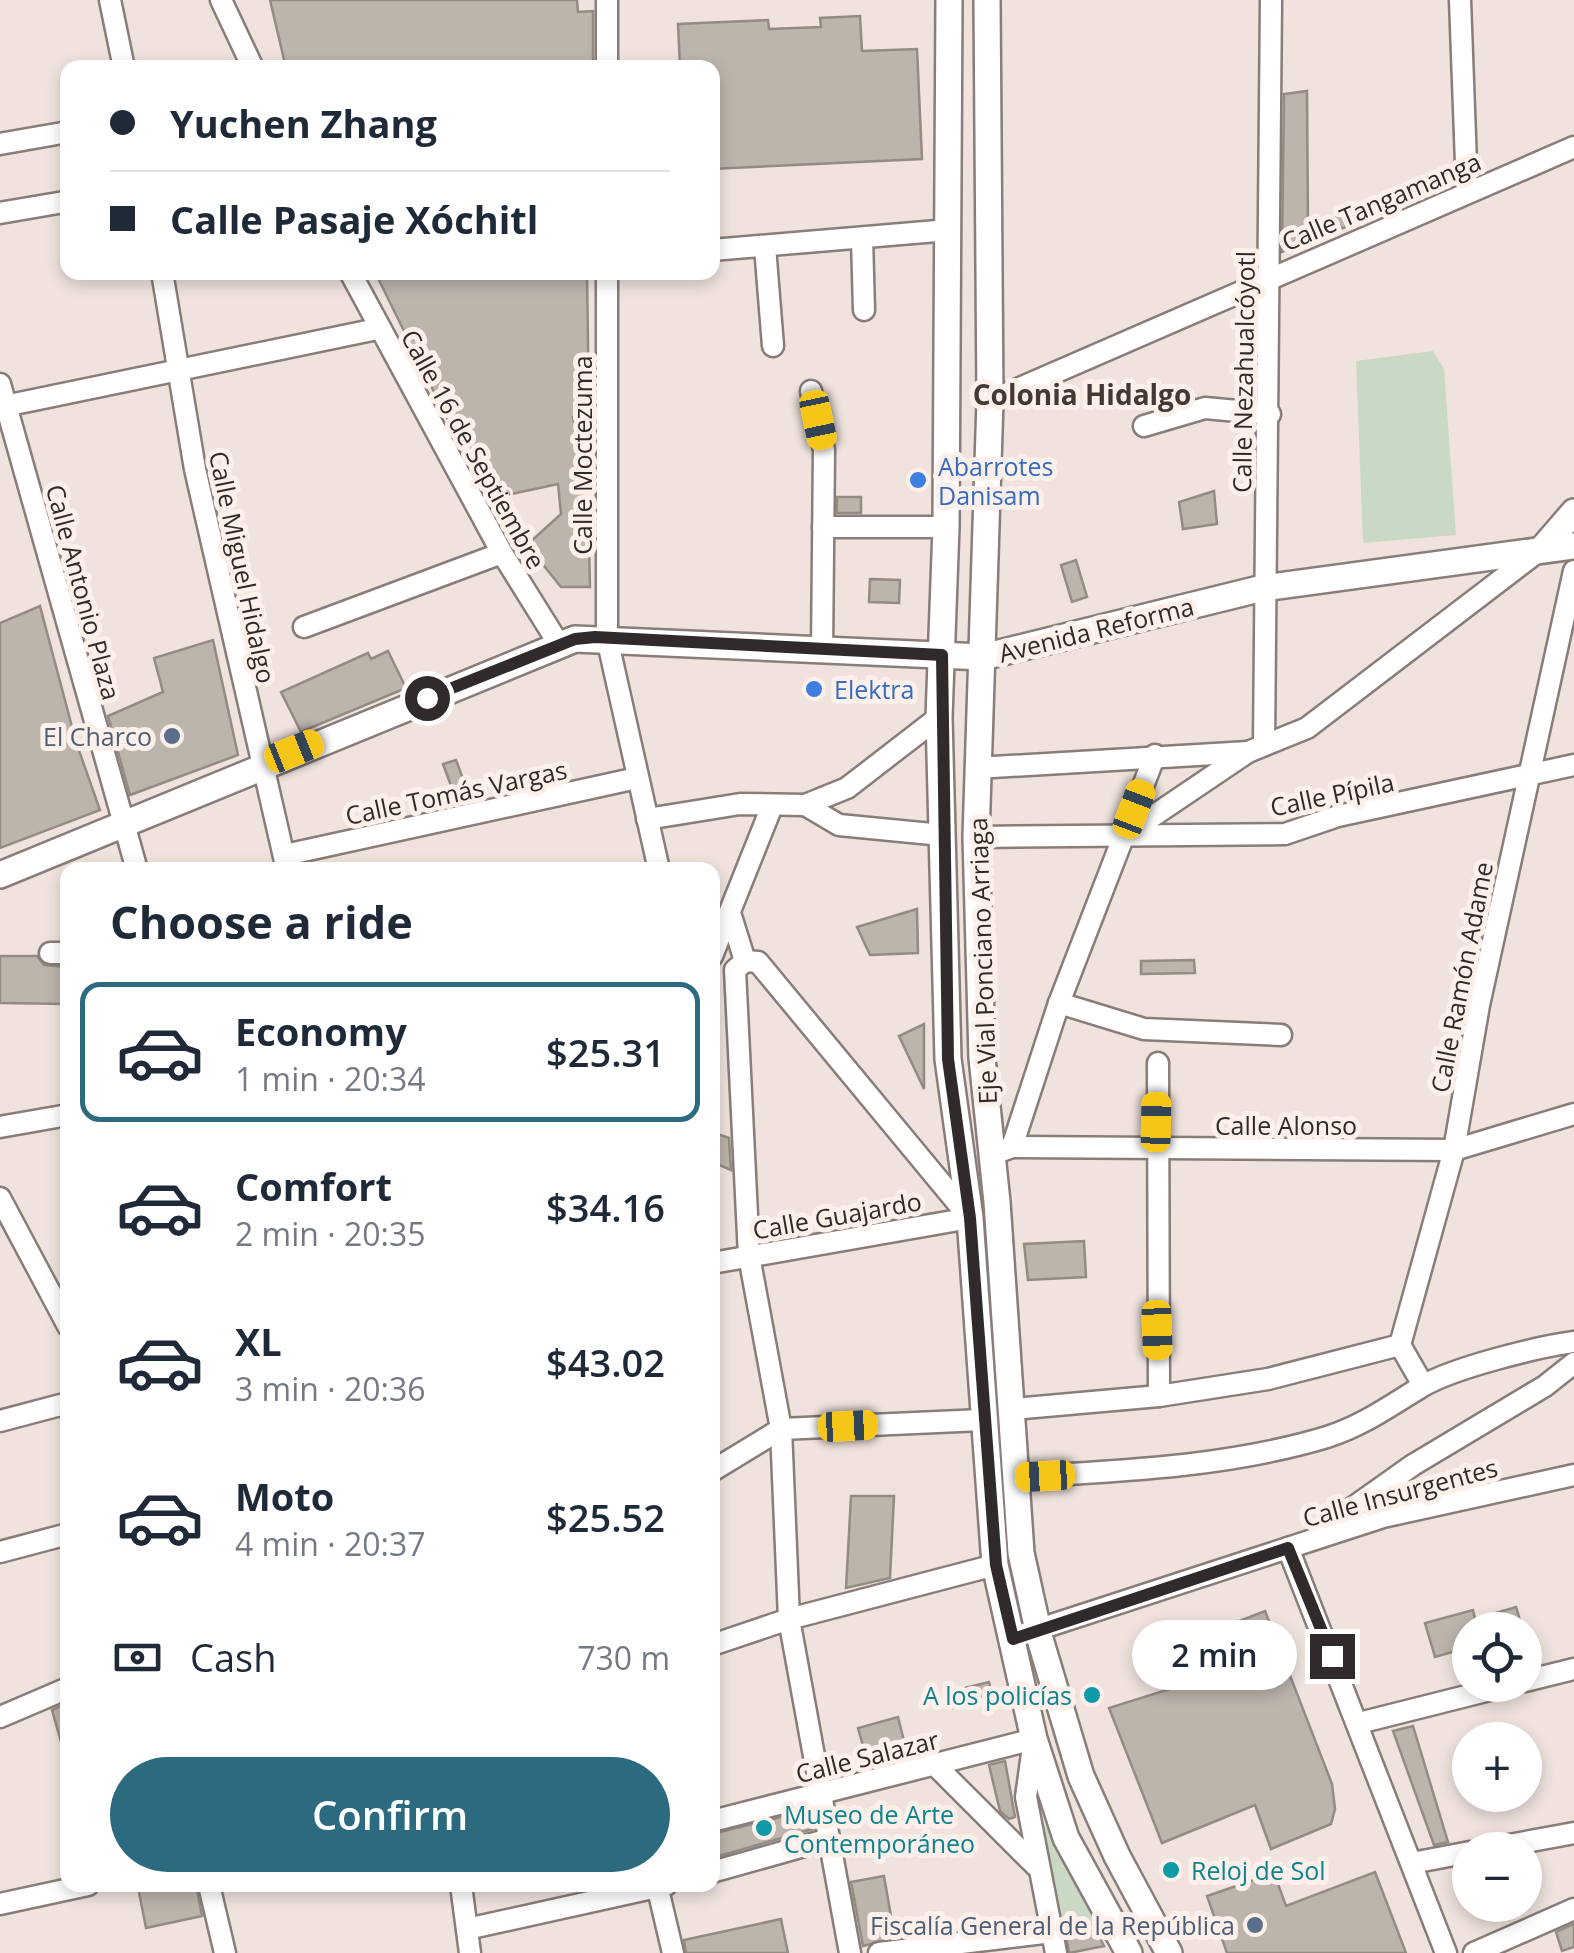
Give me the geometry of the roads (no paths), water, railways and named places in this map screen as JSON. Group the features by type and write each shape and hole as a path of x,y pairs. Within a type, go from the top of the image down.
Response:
{"main road":[{"name":"Eje Vial Ponciano Arriaga","path":"949,0 946,526 940,717 948,1059 970,1218 982,1420 996,1565 1034,1739 1066,1838 1129,1953"},
{"name":"Eje Vial Ponciano Arriaga","path":"987,0 990,401 976,837 982,1058 1002,1151 1021,1553 1038,1628 1081,1776 1117,1856 1169,1953"},
{"path":"1542,549 1574,512"},
{"name":"Avenida Reforma","path":"0,875 261,764 575,639 983,657 1262,588 1574,546"}],"street":[{"path":"110,0 122,60"},
{"path":"221,0 249,60"},
{"path":"607,0 607,60"},
{"name":"Calle Nezahualcóyotl","path":"1256,748 1270,414 1272,0"},
{"path":"1460,0 1467,191"},
{"path":"0,144 60,133"},
{"name":"Calle Tangamanga","path":"990,401 1574,147"},
{"path":"0,213 60,203"},
{"path":"720,250 949,230"},
{"path":"862,238 864,310"},
{"path":"765,247 772,346"},
{"name":"Calle Miguel Hidalgo","path":"163,280 195,469 286,862"},
{"name":"Calle 16 de Septiembre","path":"354,280 502,553 560,646"},
{"name":"Calle Moctezuma","path":"607,280 607,638 656,862"},
{"path":"3,406 377,329"},
{"name":"Calle Antonio Plaza","path":"0,384 3,406 134,862"},
{"path":"812,391 824,450 822,652"},
{"path":"1144,426 1205,408 1270,414"},
{"path":"823,527 946,526"},
{"path":"1123,836 1256,748 1307,728 1542,549"},
{"path":"304,627 502,553"},
{"name":"Calle Ramón Adame","path":"1400,1346 1454,1150 1527,776 1574,570"},
{"path":"647,819 740,804 804,805 847,788 940,717"},
{"path":"976,768 1256,748"},
{"path":"1002,1151 1155,755"},
{"name":"Calle Pípila","path":"976,837 1286,834 1338,816 1574,766"},
{"name":"Calle Tomás Vargas","path":"286,862 637,778"},
{"path":"804,805 839,825 942,835"},
{"path":"720,940 772,806"},
{"path":"732,916 745,961"},
{"path":"850,1953 789,1619 781,1429 749,1256 735,970 745,961 758,962 970,1218"},
{"path":"1059,1003 1144,1029 1281,1035"},
{"path":"1158,1064 1155,1150 1159,1396"},
{"name":"Calle Alonso","path":"1002,1151 1454,1150 1574,1114"},
{"path":"0,1128 60,1117"},
{"path":"0,1198 60,1311"},
{"name":"Calle Guajardo","path":"720,1261 970,1218"},
{"path":"1017,1477 1258,1454 1329,1436 1392,1409 1423,1385 1547,1346 1574,1342"},
{"path":"1013,1409 1159,1396 1268,1379 1400,1346 1423,1385"},
{"path":"1446,1953 1295,1546 1413,1465 1545,1386 1574,1363"},
{"path":"0,1422 60,1406"},
{"path":"720,1465 781,1429 982,1420"},
{"name":"Calle Insurgentes","path":"1013,1639 1413,1508 1574,1475"},
{"path":"0,1552 60,1536"},
{"path":"720,1642 789,1619 996,1565"},
{"path":"1542,1677 1574,1669"},
{"path":"0,1717 60,1691"},
{"path":"1359,1723 1452,1700"},
{"path":"879,1953 1054,1942 1036,1866 1026,1797 1034,1739"},
{"name":"Calle Salazar","path":"720,1819 1034,1739"},
{"path":"936,1766 1036,1866"},
{"path":"1542,1839 1574,1833"},
{"path":"720,1870 829,1839"},
{"path":"1412,1863 1452,1855"},
{"path":"0,1904 60,1891"},
{"path":"211,1892 225,1953"},
{"path":"463,1892 470,1953"},
{"path":"467,1929 633,1892"},
{"path":"661,1892 673,1953"},
{"path":"1474,1953 1574,1909"}],"place":[{"name":"Abarrotes Danisam","path":"918,480"},
{"name":"Elektra","path":"814,689"},
{"name":"El Charco","path":"172,736"},
{"name":"A los policías","path":"1092,1695"},
{"name":"Museo de Arte Contemporáneo","path":"764,1828"},
{"name":"Reloj de Sol","path":"1171,1870"},
{"name":"Fiscalía General de la República","path":"1255,1925"}],"district":[{"name":"Colonia Hidalgo","path":"1082,394"}]}
